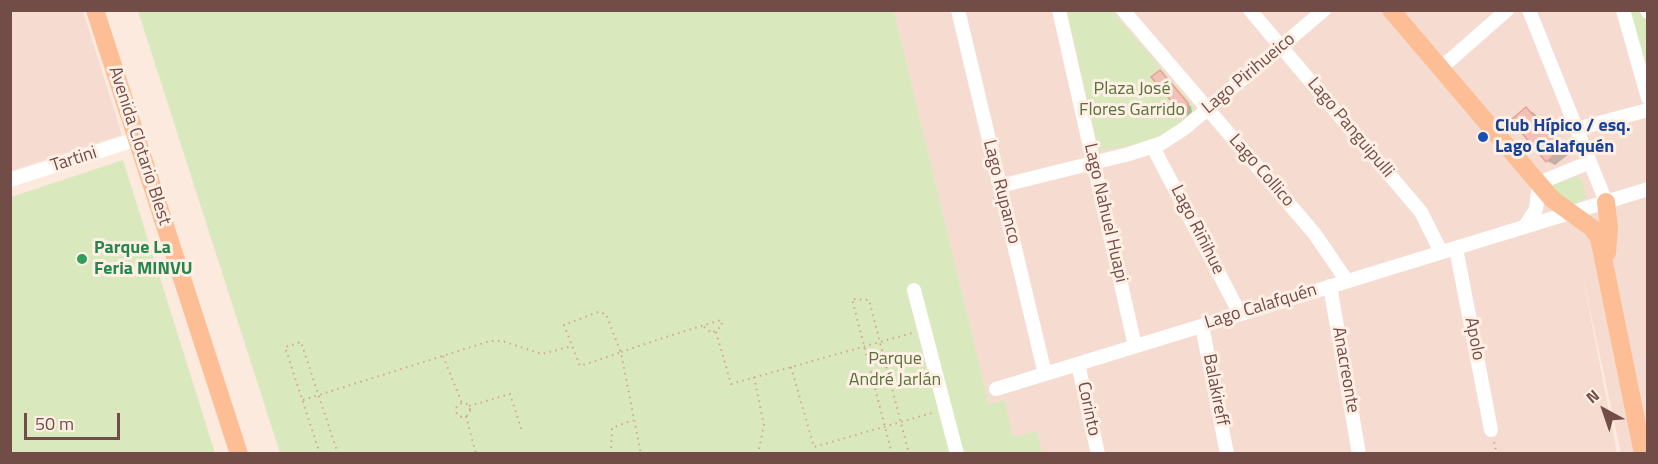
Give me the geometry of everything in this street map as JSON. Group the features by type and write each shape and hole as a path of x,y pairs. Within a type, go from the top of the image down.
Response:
{"main road":[{"name":"Avenida Clotario Blest","path":"95,10 239,453"},
{"path":"1391,10 1556,203 1596,232 1606,264 1643,453"},
{"path":"1606,202 1609,228 1606,264"}],"street":[{"name":"Lago Rupanco","path":"958,10 1045,374"},
{"name":"Lago Nahuel Huapi","path":"1059,10 1135,346"},
{"name":"Lago Collico","path":"1123,10 1314,233 1347,281"},
{"name":"Lago Panguipulli","path":"1250,10 1421,212 1441,252"},
{"name":"Lago Pirihueico","path":"1000,186 1153,147 1178,134 1324,10"},
{"path":"1441,68 1507,10"},
{"path":"1529,10 1606,202"},
{"path":"1623,10 1647,98"},
{"path":"1576,129 1647,110"},
{"name":"Tartini","path":"11,180 137,139"},
{"name":"Lago Riñihue","path":"1153,147 1240,314"},
{"path":"1525,226 1536,209 1539,183 1590,162"},
{"name":"Lago Calafquén","path":"996,389 1647,189"},
{"name":"Apolo","path":"1456,248 1491,430"},
{"name":"Anacreonte","path":"1330,286 1359,453"},
{"path":"914,290 957,453"},
{"name":"Balakireff","path":"1202,326 1227,453"},
{"name":"Corinto","path":"1078,364 1098,453"}],"path":[{"path":"892,453 852,299 869,300 899,423 909,453"},
{"path":"641,453 620,353 606,314 598,312 564,325 580,366 620,353 703,326 721,321 722,326 716,332 709,332 703,326"},
{"path":"716,332 731,384 924,331"},
{"path":"303,400 490,341 502,341 542,354 572,346"},
{"path":"320,453 285,347 301,342 338,453"},
{"path":"443,356 462,403 469,406 510,394 522,431"},
{"path":"790,366 814,447 944,409"},
{"path":"754,377 764,425 758,453"},
{"path":"462,403 457,412 462,417 466,416"},
{"path":"466,416 470,411 469,406"},
{"path":"466,416 476,453"},
{"path":"611,453 612,428 633,420"}],"shaded area":[{"path":"10,11 83,11 122,135 11,171"},
{"path":"894,11 1647,11 1647,453 1621,453 1582,273 1617,453 1042,454 1037,431 1013,438 1005,400 989,404"}],"green space":[{"name":"Parque André Jarlán","path":"138,11 894,11 989,404 1005,400 1013,437 1037,431 1042,453 280,453"},
{"name":"Plaza José Flores Garrido","path":"1067,11 1112,11 1196,109 1169,132 1139,144 1099,151"},
{"path":"1627,11 1643,11 1647,28 1647,86"},
{"name":"Parque La Feria MINVU","path":"123,160 215,453 11,453 11,197"},
{"path":"1577,176 1582,181 1586,198 1570,206 1550,186"}],"building":[{"path":"1160,70 1188,103 1188,110 1183,115 1151,77"},
{"path":"1526,107 1562,148 1546,162 1511,120"}],"place":[{"name":"Club Hípico / esq. Lago Calafquén","path":"1483,137"},
{"name":"Parque La Feria MINVU","path":"82,259"}]}
